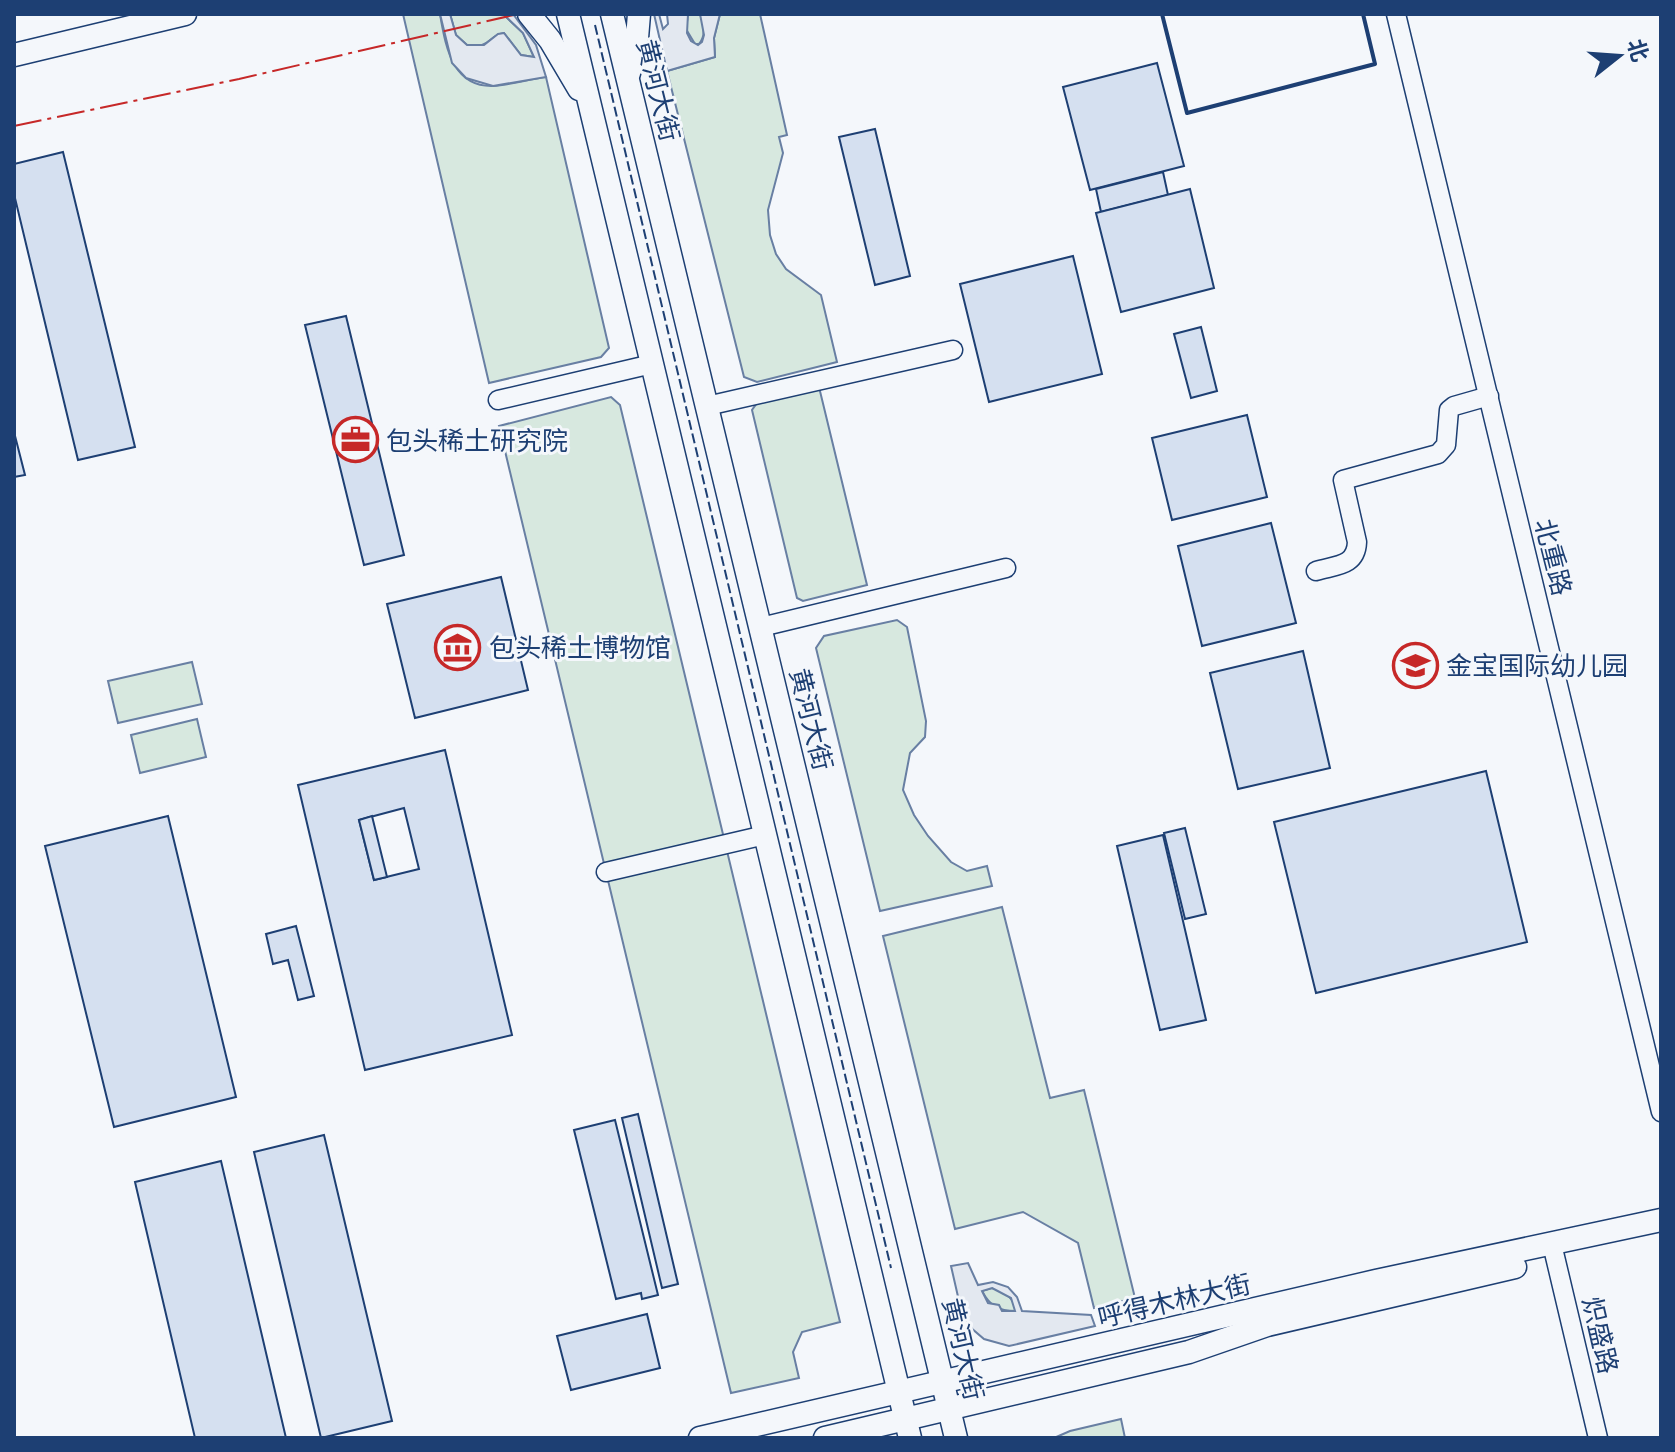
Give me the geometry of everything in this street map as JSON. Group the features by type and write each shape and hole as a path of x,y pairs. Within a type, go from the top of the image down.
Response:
{"main road":[{"path":"14,55 185,14"},
{"path":"529,14 550,40 589,103"},
{"path":"568,14 907,1429"},
{"name":"黄河大街","path":"612,14 956,1438"},
{"path":"628,78 639,14"},
{"name":"呼得木林大街","path":"825,1438 907,1429 949,1408 1189,1352 1267,1325 1554,1251 1661,1220"},
{"name":"呼得木林大街","path":"700,1438 1376,1281 1661,1234"}],"street":[{"name":"北重路","path":"1396,14 1661,1112"},
{"path":"707,406 953,350"},
{"path":"498,400 652,364"},
{"path":"1316,571 1350,561 1356,552 1357,542 1343,480 1438,454 1446,445 1449,410 1489,396"},
{"path":"761,627 1006,568"},
{"path":"606,872 765,835"},
{"name":"炽盛路","path":"1554,1251 1598,1438"}],"shaded area":[{"path":"403,14 440,14 445,41 455,66 473,82 486,86 502,85 546,77 609,348 601,357 489,383"},
{"path":"440,14 450,14 456,35 467,45 484,45 504,33 521,55 534,57 523,33 503,14 513,14 536,45 546,77 493,86 466,78 452,63"},
{"path":"450,14 503,14 523,33 534,57 521,55 504,33 480,46 467,45 456,35"},
{"path":"654,14 659,14 663,29 668,24 667,14 688,14 687,33 691,41 698,45 704,35 700,14 720,14 714,38 715,57 667,71"},
{"path":"688,14 700,14 703,22 703,37 699,44 695,44 686,29"},
{"path":"720,14 760,14 787,135 779,137 783,153 768,210 770,235 776,254 786,269 821,295 837,362 757,382 744,377 667,71 715,57 714,38"},
{"path":"819,387 867,585 803,601 797,598 752,410 757,403"},
{"path":"611,397 620,405 840,1322 802,1332 793,1352 799,1378 731,1393 499,426"},
{"path":"897,620 907,627 926,721 925,737 910,753 903,790 928,836 951,862 967,871 987,866 992,886 880,911 816,648 824,636"},
{"path":"192,662 202,704 118,723 108,681"},
{"path":"197,719 206,757 140,773 131,735"},
{"path":"1002,907 1050,1098 1084,1090 1135,1298 1094,1308 1078,1243 1023,1212 955,1229 883,936"},
{"path":"968,1263 978,1285 993,1282 1008,1287 1017,1297 1022,1311 1091,1315 1095,1326 1009,1346 984,1339 970,1327 962,1314 951,1266","holes":["992,1288 1011,1298 1015,1311 1002,1311 999,1305 988,1303 982,1291"]},
{"path":"992,1288 1008,1296 1016,1311 999,1309 992,1304 982,1291"},
{"path":"1121,1419 1125,1438 1054,1438 1070,1431"}],"building":[{"path":"1157,63 1184,166 1090,190 1063,87"},
{"path":"875,129 910,276 875,285 839,137"},
{"path":"63,152 135,447 78,460 14,194 14,164"},
{"path":"1163,172 1168,195 1101,212 1096,189"},
{"path":"1190,189 1214,288 1121,312 1096,213"},
{"path":"1073,256 1102,374 989,402 960,284"},
{"name":"包头稀土研究院","path":"346,316 404,555 364,565 305,325"},
{"path":"1201,327 1217,391 1191,398 1174,334"},
{"path":"1247,415 1267,497 1172,520 1152,438"},
{"path":"14,432 25,475 14,477"},
{"path":"1271,523 1296,623 1202,646 1178,546"},
{"name":"包头稀土博物馆","path":"501,577 528,690 415,718 387,604"},
{"path":"1303,651 1330,768 1238,789 1210,673"},
{"path":"445,750 512,1035 365,1070 298,785","holes":["404,808 419,869 374,880 359,820"]},
{"path":"1486,771 1527,942 1316,993 1274,822"},
{"path":"168,816 236,1097 114,1127 45,846"},
{"path":"372,816 387,877 374,880 359,820"},
{"path":"1185,828 1206,914 1185,919 1164,833"},
{"path":"1163,835 1206,1020 1160,1030 1117,846"},
{"path":"296,926 314,996 298,1000 288,960 273,964 266,934"},
{"path":"638,1114 678,1284 662,1288 622,1118"},
{"path":"615,1120 658,1295 642,1299 641,1293 616,1299 574,1130"},
{"path":"324,1135 392,1421 321,1438 254,1152"},
{"path":"221,1161 286,1438 195,1438 135,1182"},
{"path":"647,1314 660,1368 571,1390 557,1336"}],"fence":[{"path":"595,25 891,1268"}],"wall":[{"path":"1162,14 1187,113 1375,64 1363,14"}],"power":[{"path":"14,126 239,79 518,14"}],"place":[{"name":"包头稀土研究院","path":"355,440"},
{"name":"包头稀土博物馆","path":"458,647"},
{"name":"金宝国际幼儿园","path":"1415,665"}]}
